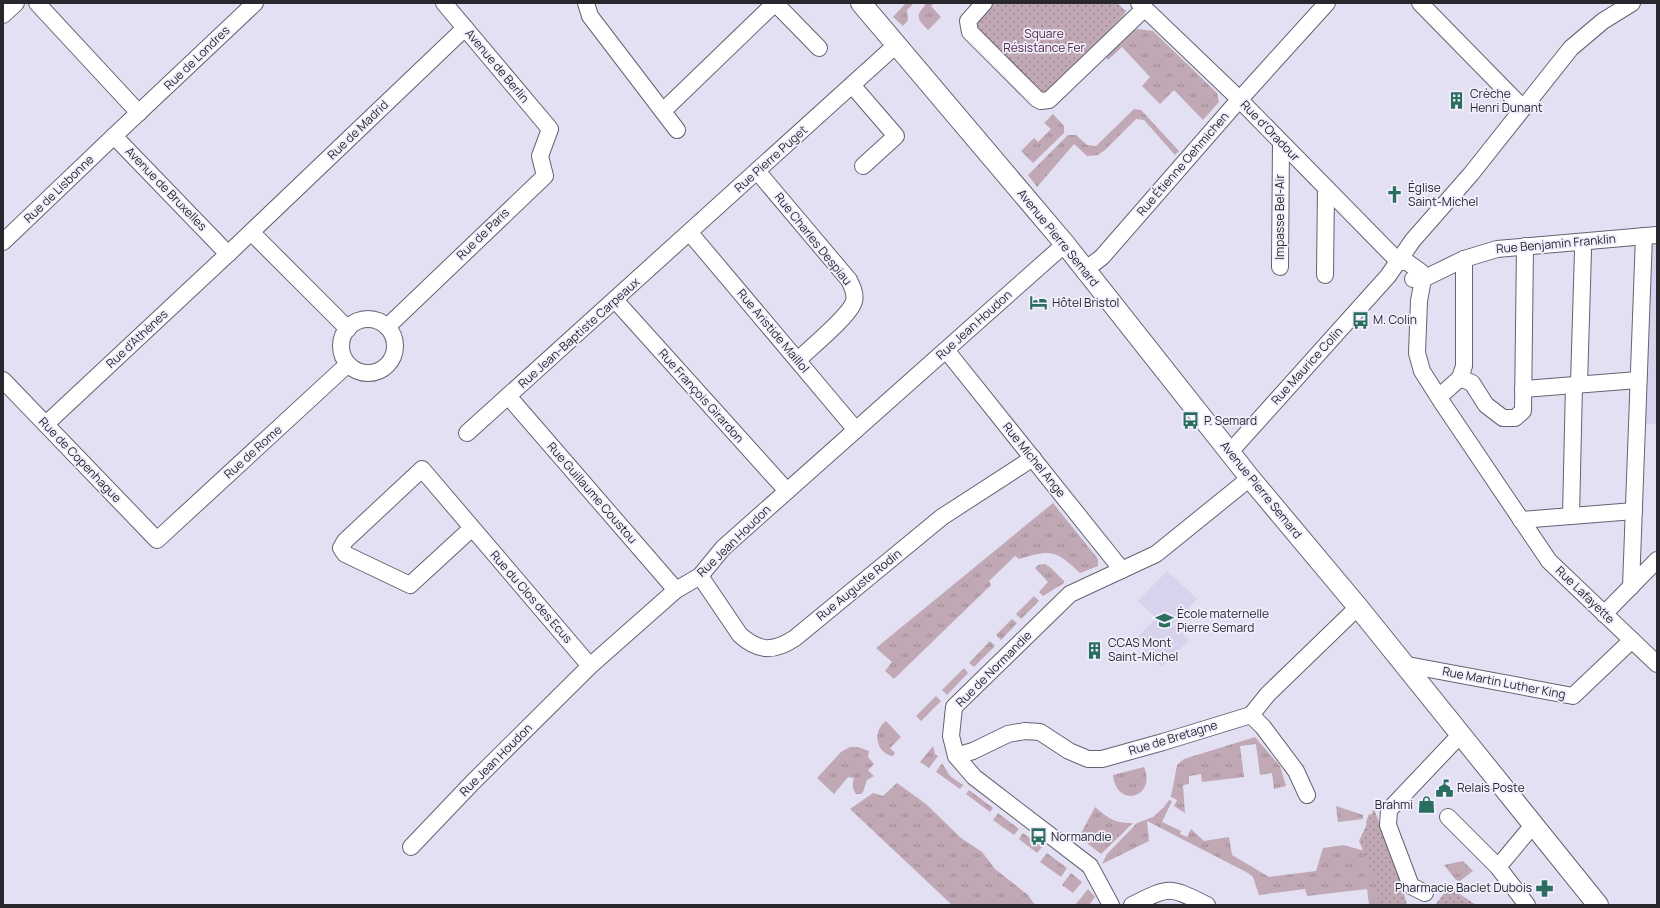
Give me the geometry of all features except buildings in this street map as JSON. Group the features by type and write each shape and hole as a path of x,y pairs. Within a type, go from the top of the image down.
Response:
{"main road":[{"name":"Avenue Pierre Semard","path":"860,3 1065,244 1084,270 1250,478 1358,607 1402,664 1598,905"}],"street":[{"path":"3,15 16,3"},
{"path":"37,3 139,113 114,136"},
{"name":"Rue de Londres","path":"139,113 255,3"},
{"name":"Avenue de Berlin","path":"444,3 550,129"},
{"path":"586,3 590,16 677,130"},
{"path":"663,112 775,3 819,48"},
{"path":"984,3 968,21 970,32 1037,99 1045,101 1049,100 1141,6"},
{"name":"Rue Étienne Oehmichen","path":"1084,270 1102,257 1239,100 1327,3"},
{"path":"1420,3 1523,108"},
{"name":"Rue Maurice Colin","path":"1230,452 1358,310 1399,262 1413,240 1471,174 1523,108 1581,39 1603,21 1632,3"},
{"name":"Rue d'Oradour","path":"1141,6 1239,100 1399,262"},
{"name":"Rue de Madrid","path":"252,233 464,28"},
{"name":"Rue Pierre Puget","path":"690,233 896,45"},
{"path":"852,85 896,136 863,166"},
{"name":"Rue de Paris","path":"387,327 545,176 540,156 550,129"},
{"name":"Rue de Lisbonne","path":"3,242 114,136"},
{"name":"Avenue de Bruxelles","path":"114,136 228,254"},
{"name":"Impasse Bel-Air","path":"1280,143 1280,267"},
{"name":"Rue Charles Despiau","path":"757,171 849,280 854,290 855,300 849,312 798,360"},
{"path":"1325,274 1326,188"},
{"path":"228,254 252,233 348,329"},
{"name":"Rue Jean-Baptiste Carpeaux","path":"467,432 690,233"},
{"name":"Rue Aristide Maillol","path":"690,233 856,430"},
{"path":"1631,587 1638,380 1651,236"},
{"name":"Rue Benjamin Franklin","path":"1423,279 1464,259 1497,249 1651,236"},
{"path":"1572,516 1576,384 1583,251 1581,242"},
{"name":"Rue Jean Houdon","path":"411,846 590,666 676,590 700,576 723,548 1065,244"},
{"path":"1460,378 1472,383 1486,405 1503,418 1514,418 1523,411 1525,246"},
{"name":"Rue d'Athènes","path":"46,424 228,254"},
{"path":"1439,397 1460,378 1464,366 1464,259"},
{"path":"1399,262 1407,262 1421,272 1423,279"},
{"name":"Rue Lafayette","path":"1423,279 1419,301 1417,353 1422,371 1549,561 1657,664"},
{"name":"Rue François Girardon","path":"615,300 787,491"},
{"path":"365,320 379,322 387,327 394,339 395,349 391,361 384,368 374,372 365,373 356,370 348,364 343,357 341,348 344,334 348,329 356,322 365,320"},
{"name":"Rue Michel Ange","path":"946,350 1122,570"},
{"name":"Rue de Rome","path":"157,540 348,364"},
{"name":"Rue de Copenhague","path":"3,380 157,540"},
{"path":"1523,389 1638,380"},
{"name":"Rue Guillaume Coustou","path":"508,396 676,590"},
{"name":"Rue Auguste Rodin","path":"700,576 740,635 749,643 760,647 776,648 795,638 942,517 1033,458"},
{"name":"Rue du Clos des Ecus","path":"472,528 410,585 345,554 341,548 345,541 422,469 590,666"},
{"name":"Rue de Normandie","path":"1111,905 1090,866 974,777 956,756 951,736 954,707 1070,594 1156,554 1250,478"},
{"path":"1521,520 1634,511"},
{"path":"1604,614 1657,560"},
{"path":"1306,795 1296,771 1263,727 1251,714 1268,694 1358,607"},
{"name":"Rue Martin Luther King","path":"1402,664 1572,696 1632,640"},
{"name":"Rue de Bretagne","path":"956,756 973,751 1008,734 1025,731 1040,732 1069,751 1088,759 1102,759 1163,742 1251,714"},
{"path":"1425,893 1411,886 1388,825 1389,810 1460,735"},
{"path":"1448,817 1498,867 1527,905"},
{"path":"1498,867 1533,825"},
{"path":"1132,905 1162,890 1177,890 1207,905"}],"shaded area":[{"path":"1647,242 1657,242 1657,424 1643,424"},
{"name":"École maternelle Pierre Semard","path":"1167,571 1197,599 1173,624 1189,640 1162,667 1134,641 1156,618 1138,601"}],"green space":[{"path":"906,3 914,3 907,10 908,20 903,26 893,17"},
{"path":"924,3 934,3 931,6 941,17 928,30 919,18 920,13 925,6"},
{"name":"Square Résistance Fer","path":"993,3 1117,3 1126,11 1124,15 1046,95 974,26 975,21"},
{"path":"1138,29 1153,31 1217,93 1219,102 1203,120 1174,90 1160,104 1142,86 1150,77 1122,47 1108,60 1106,57 1128,32"},
{"path":"1134,109 1141,110 1179,151 1175,155 1144,120 1136,119 1098,155 1087,156 1074,144 1037,187 1028,175 1068,135 1076,135 1087,145 1096,146"},
{"path":"1053,114 1064,126 1064,133 1033,163 1021,151 1034,138 1038,142 1051,129 1044,123"},
{"path":"1053,503 1098,559 1098,566 1080,573 1065,560 1052,554 1039,554 1019,559 1015,556 989,581 991,585 894,679 885,671 892,662 876,648"},
{"path":"1045,564 1064,581 1064,583 1043,596 1039,592 1048,582 1035,568 1038,565"},
{"path":"1034,596 1039,601 1021,619 1016,614"},
{"path":"1012,619 1017,623 1001,640 996,635"},
{"path":"990,641 995,646 974,667 969,663"},
{"path":"964,668 968,673 947,695 942,690"},
{"path":"936,696 941,701 921,721 916,716"},
{"path":"886,721 901,737 890,748 895,753 893,756 883,751 878,742 877,736 881,726"},
{"path":"1255,737 1280,766 1286,786 1274,789 1272,773 1260,775 1256,744 1240,746 1244,777 1202,782 1201,774 1189,776 1189,784 1183,785 1185,813 1174,806 1177,800 1171,797 1177,765 1184,759"},
{"path":"933,746 935,754 938,756 929,768 920,762"},
{"path":"850,747 858,747 869,751 868,757 874,764 868,770 874,776 867,780 861,794 856,794 854,790 854,778 848,777 834,794 817,778 841,752"},
{"path":"942,763 950,776 963,785 960,789 936,772"},
{"path":"1144,767 1147,778 1145,786 1141,792 1128,796 1121,792 1116,786 1113,775"},
{"path":"897,783 926,804 961,838 982,852 995,869 1028,895 1035,905 952,905 850,809 873,793 883,796"},
{"path":"969,790 993,808 990,812 966,794"},
{"path":"1169,800 1172,801 1162,822 1181,831 1180,834 1187,837 1191,829 1204,841 1229,837 1232,855 1269,877 1316,871 1323,848 1343,845 1365,851 1369,837 1366,822 1369,814 1376,816 1404,905 1369,905 1367,889 1307,896 1305,889 1259,895 1253,877 1248,873 1147,821 1149,841 1102,864 1107,854 1137,823 1153,817"},
{"path":"1336,806 1363,815 1363,819 1338,822"},
{"path":"1095,807 1112,820 1133,823 1101,854 1079,837"},
{"path":"1374,809 1399,874 1407,905 1379,905 1376,881 1359,841"},
{"path":"998,813 1019,829 1014,835 993,820"},
{"path":"1023,833 1042,847 1037,853 1019,839"},
{"path":"1047,853 1067,868 1061,877 1040,862"},
{"path":"1463,861 1473,871 1460,881 1456,880 1444,865"},
{"path":"1071,873 1082,882 1073,893 1062,885"},
{"path":"1449,887 1476,905 1435,905"},
{"path":"1088,889 1095,897 1089,905 1075,905"}],"place":[{"name":"Crèche Henri Dunant","path":"1457,101"},
{"name":"Église Saint-Michel","path":"1395,195"},
{"name":"Hôtel Bristol","path":"1039,303"},
{"name":"M. Colin","path":"1360,320"},
{"name":"P. Semard","path":"1191,421"},
{"name":"École maternelle Pierre Semard","path":"1164,621"},
{"name":"CCAS Mont Saint-Michel","path":"1095,650"},
{"name":"Relais Poste","path":"1444,788"},
{"name":"Brahmi","path":"1426,805"},
{"name":"Normandie","path":"1038,837"},
{"name":"Pharmacie Baclet Dubois","path":"1545,888"}]}
